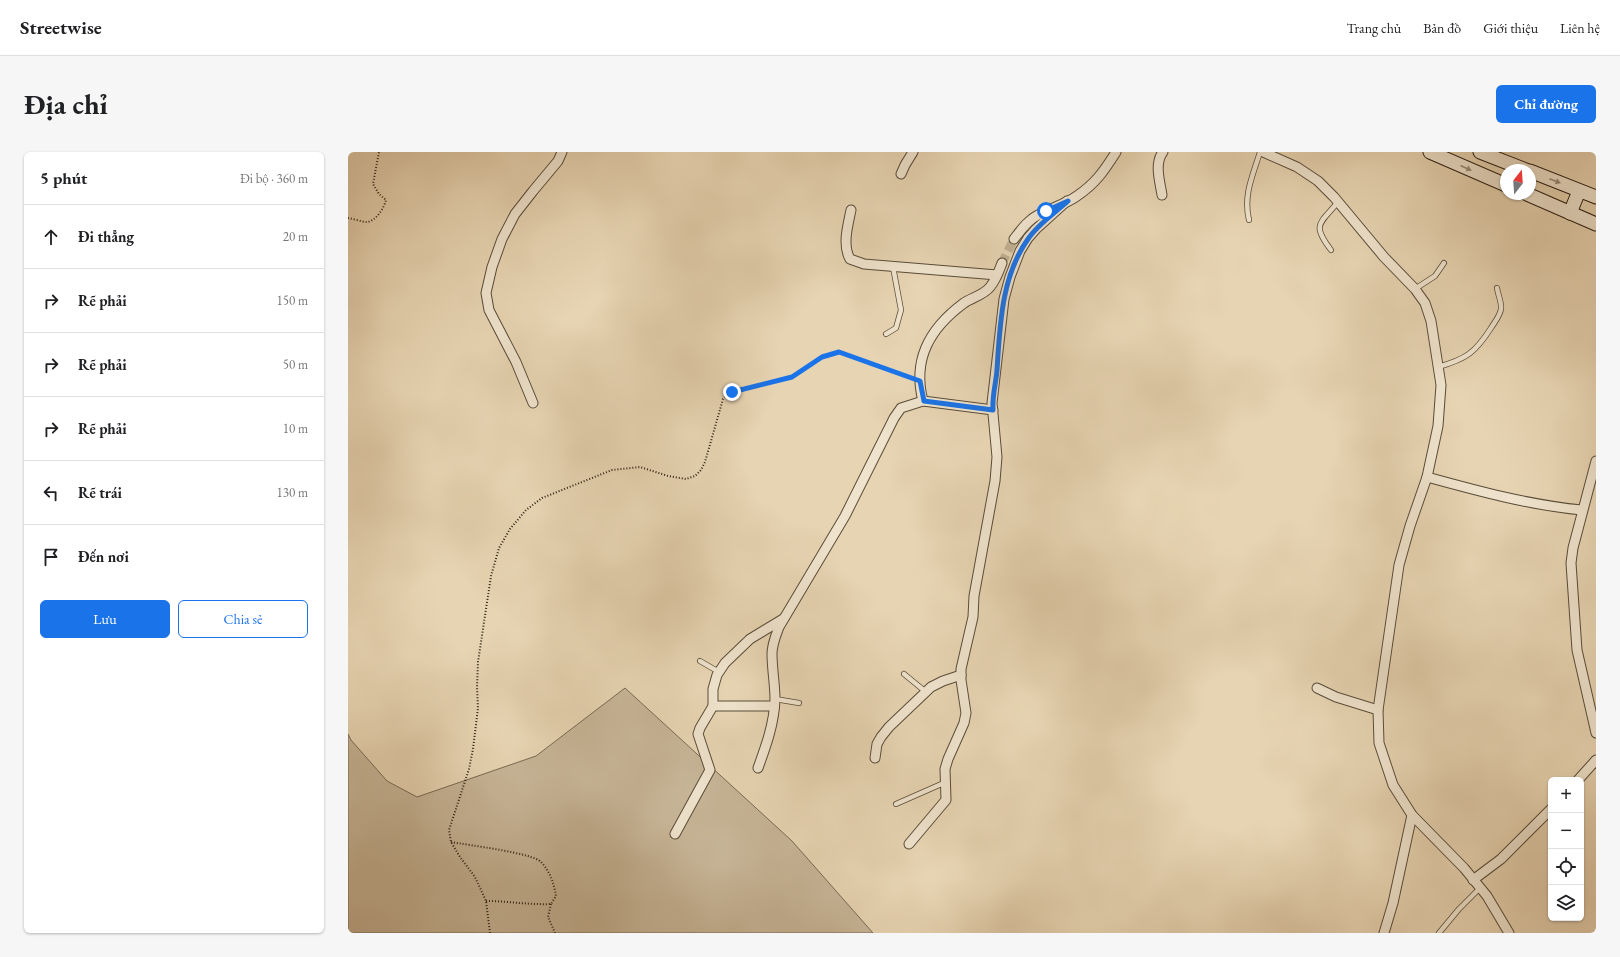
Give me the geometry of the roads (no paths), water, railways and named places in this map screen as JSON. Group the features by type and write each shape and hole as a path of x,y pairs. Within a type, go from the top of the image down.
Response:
{"main road":[{"path":"1430,152 1500,182"},
{"path":"1480,152 1511,164"},
{"path":"1536,174 1596,197"},
{"path":"1570,213 1579,191"},
{"path":"1536,198 1596,224"}],"street":[{"path":"533,403 516,362 489,310 486,292 492,267 515,214 532,191 558,161 562,152"},
{"path":"901,174 905,164 913,152"},
{"path":"1014,238 1024,226 1037,216 1076,197 1102,174 1116,152"},
{"path":"1162,195 1158,164 1160,156 1163,152"},
{"path":"1264,152 1297,167 1318,181 1338,202 1384,257 1415,288 1425,303 1431,321 1441,397 1438,426 1427,476 1410,526 1399,565 1378,710 1379,743 1393,785 1412,815 1480,888 1495,909 1509,933"},
{"path":"909,844 946,800 945,769 964,723 966,713 961,675 973,617 974,596 995,481 997,458 993,410 1000,324 1004,299 1010,277 1020,251 1028,238 1068,201"},
{"path":"851,210 847,232 846,252 850,259 864,264 997,275"},
{"path":"924,401 920,381 922,359 935,330 965,302 989,288 997,275 1002,262"},
{"path":"758,768 768,743 774,702 772,653 774,640 784,619 845,516 894,418 901,408 924,401 993,410"},
{"path":"1596,461 1582,510 1571,563 1577,650 1596,733"},
{"path":"1427,476 1513,500 1582,510"},
{"path":"674,834 710,770 698,734 706,716 713,706 713,689 720,672 725,663 750,639 784,619"},
{"path":"875,758 877,744 881,736 931,687 961,675"},
{"path":"1316,688 1336,697 1378,710"},
{"path":"713,706 774,702"},
{"path":"1581,777 1596,760"},
{"path":"1473,880 1502,859 1548,812"},
{"path":"1384,933 1393,903 1412,815"}],"lane":[{"path":"1250,220 1247,210 1247,196 1260,152"},
{"path":"1331,250 1321,237 1319,230 1321,222 1338,202"},
{"path":"1415,288 1435,276 1444,263"},
{"path":"886,334 896,328 901,310 893,267"},
{"path":"1438,367 1453,363 1468,356 1483,340 1501,310 1497,288"},
{"path":"700,661 720,672"},
{"path":"904,674 926,692"},
{"path":"774,702 799,702"},
{"path":"896,804 946,782"},
{"path":"1439,933 1459,909 1480,888"}],"tunnel":[{"path":"1002,263 1014,239"}]}
